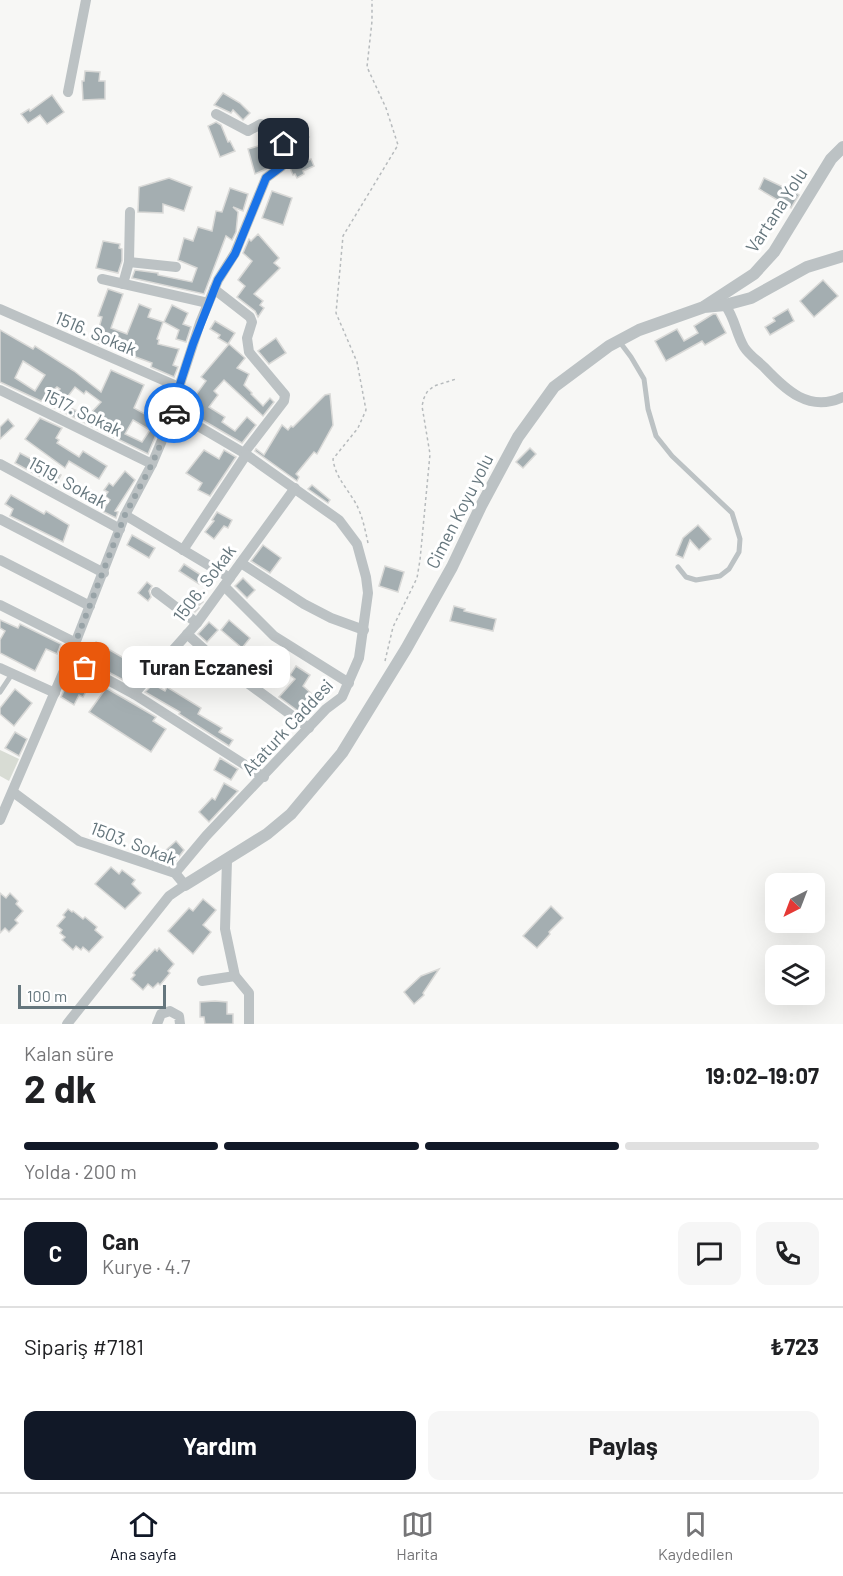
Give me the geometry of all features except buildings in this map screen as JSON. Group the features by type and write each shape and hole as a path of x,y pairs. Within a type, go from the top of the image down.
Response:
{"street":[{"path":"68,92 86,0"},
{"path":"0,820 69,659 125,515 152,464 174,412 179,387 214,289 235,254 266,178 282,166 284,144 280,135 269,126 261,124 248,130 216,114"},
{"name":"Vartana Yolu","path":"704,307 754,274 774,252 831,159 843,147"},
{"path":"123,284 129,262 130,212"},
{"name":"Cimen Koyu yolu","path":"185,885 267,834 291,814 342,753 406,649 452,567 513,447 554,387 619,341 639,330 704,307 725,305 751,298 807,267 843,256"},
{"path":"129,262 176,267"},
{"path":"102,279 208,303"},
{"path":"183,550 245,454 284,401 285,395 249,352 247,338 252,322 250,317 214,289"},
{"path":"725,305 745,348 789,392 813,402 832,402 843,397"},
{"name":"1516. Sokak","path":"0,309 179,387"},
{"name":"1517. Sokak","path":"0,390 152,464"},
{"name":"Ataturk Caddesi","path":"174,412 245,454 339,520 357,544 368,593 359,658 342,697 326,710 206,836 175,873"},
{"name":"1519. Sokak","path":"0,464 120,529"},
{"name":"1506. Sokak","path":"134,694 196,623 295,488"},
{"path":"125,515 183,550 227,582 274,636 349,682"},
{"path":"0,519 104,573"},
{"path":"0,560 90,606"},
{"path":"241,563 304,604 331,618 364,630"},
{"path":"156,592 196,623"},
{"path":"0,605 74,642"},
{"path":"187,634 216,660 309,728"},
{"path":"69,659 134,694 264,777"},
{"path":"0,668 54,693"},
{"name":"1503. Sokak","path":"13,792 79,841 175,873 185,885"},
{"path":"226,860 225,929 235,976 249,993 249,1024"},
{"path":"67,1024 169,896 185,885"},
{"path":"202,981 235,976"},
{"path":"157,1024 161,1014 170,1011 179,1016 180,1024"}],"lane":[{"path":"619,341 632,357 644,379 648,409 657,436 672,456 732,513 740,539 739,552 729,569 720,576 696,580 686,577 678,567"},
{"path":"0,692 12,674"}],"path":[{"path":"369,544 365,525 355,503 341,483 334,468 333,459 358,428 366,410 357,362 336,313 343,236 398,145 386,108 367,67 372,0"},
{"path":"383,668 393,627 417,578 420,560 430,454 422,406 424,398 434,386 456,379"}],"shaded area":[{"path":"0,750 19,759 9,781 0,776"}],"way so far":[{"path":"85,668 69,659 74,642 104,573 125,515 152,464 174,413"}],"place":[{"name":"Turan Eczanesi","path":"85,668"}],"route":[{"path":"174,413 179,387 208,303 218,280 235,254 266,178 282,166 284,144"}]}
